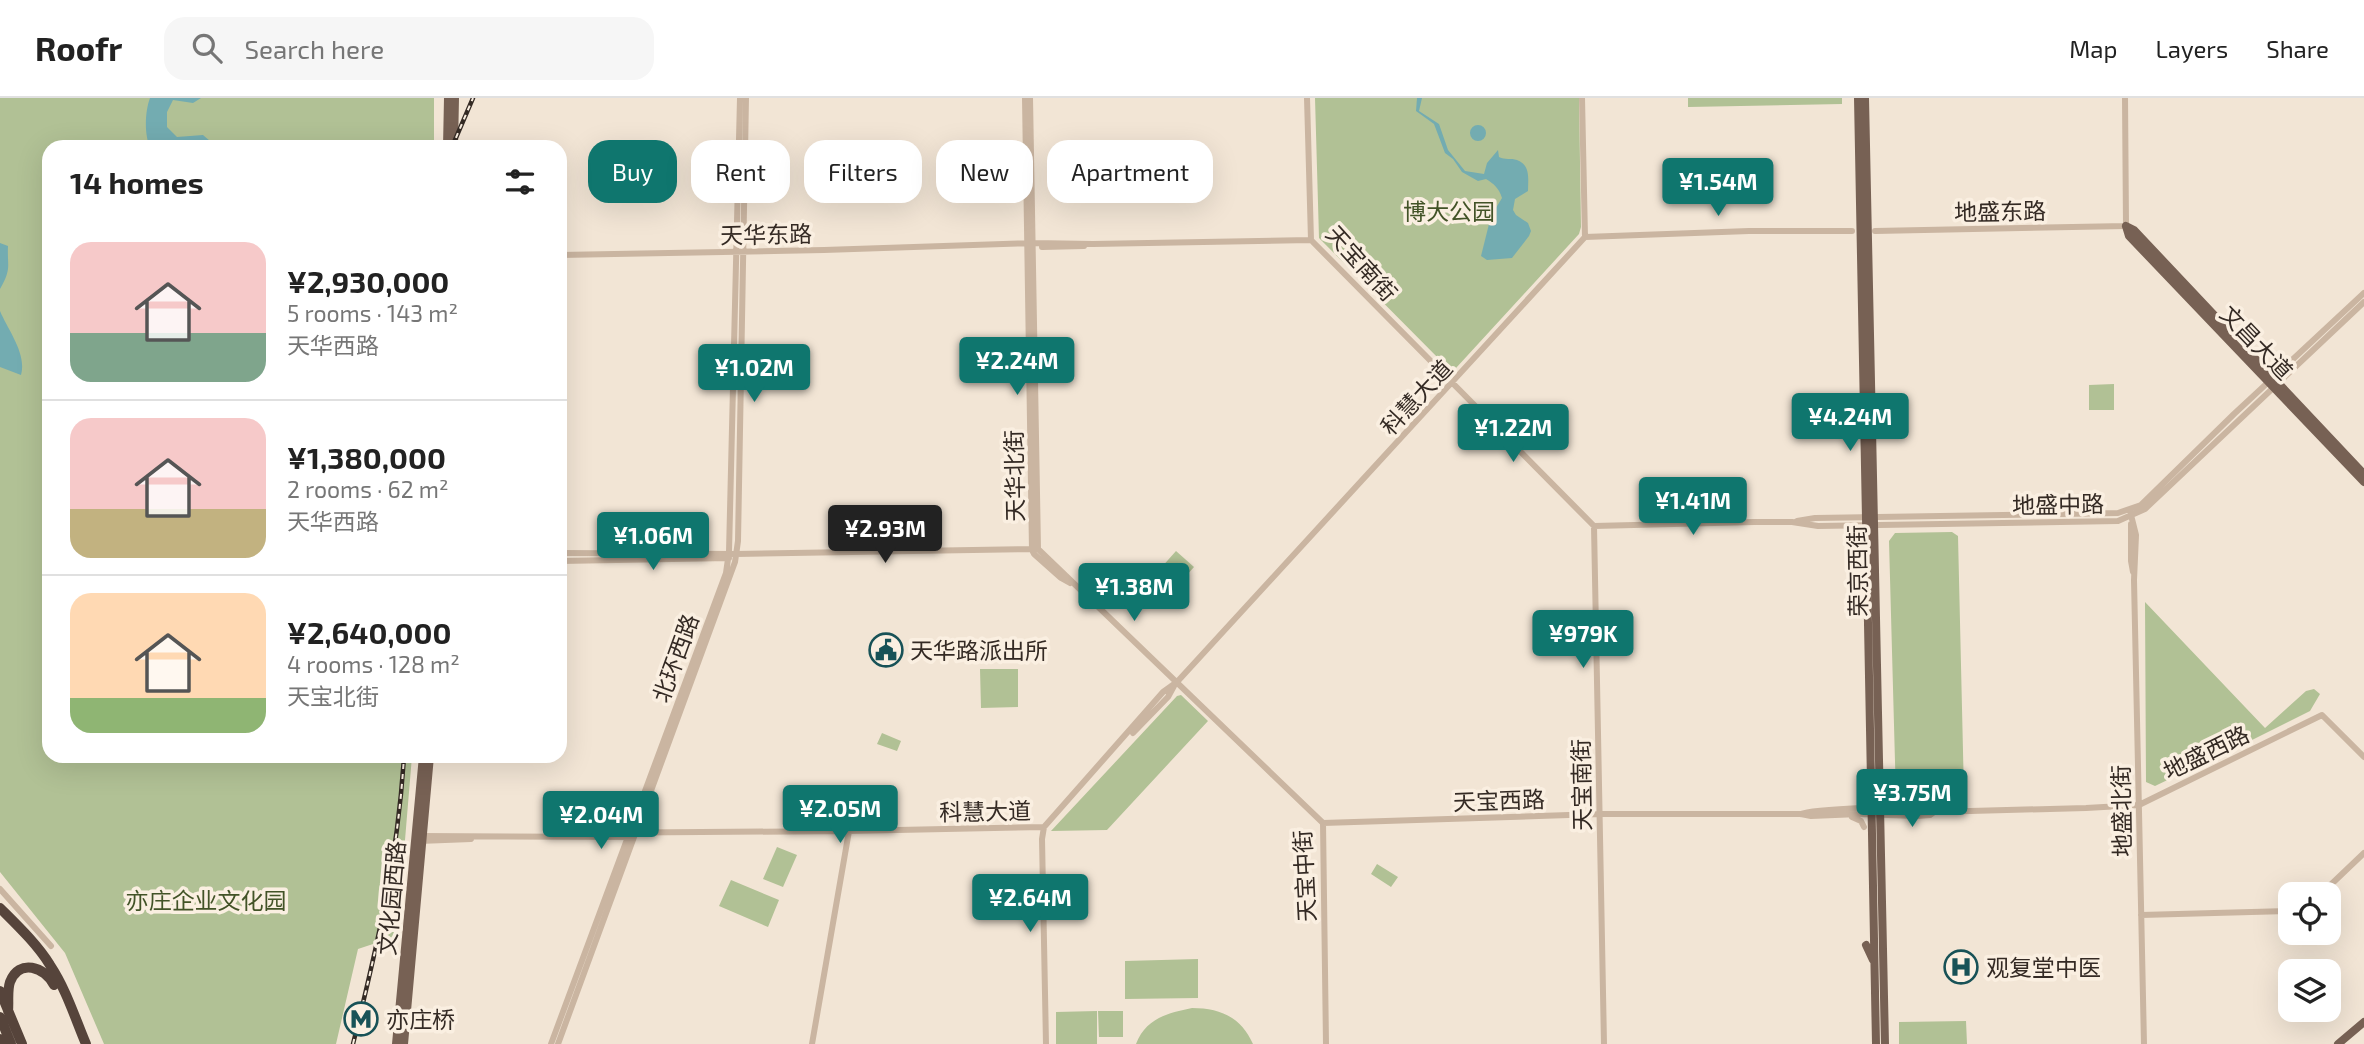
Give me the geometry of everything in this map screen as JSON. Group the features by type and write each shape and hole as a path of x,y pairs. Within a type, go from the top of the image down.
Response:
{"highway":[{"path":"0,908 40,951 57,976 86,1044"},
{"path":"22,1044 4,1014 10,983 16,974 31,967 42,970 53,982 80,1044"},
{"path":"0,991 11,1044"},
{"path":"0,1039 2,1044"}],"main road":[{"path":"447,140 448,98"},
{"path":"454,140 455,98"},
{"name":"荣京西街","path":"1858,98 1871,521"},
{"name":"荣京西街","path":"1865,98 1876,811 1885,1044"},
{"name":"文昌大道","path":"2126,226 2134,230 2364,482"},
{"name":"文昌大道","path":"2274,382 2364,474"},
{"name":"文化园西路","path":"404,1044 423,763"},
{"name":"文化园西路","path":"396,1044 429,763"},
{"name":"荣京西街","path":"1876,811 1876,1044"},
{"path":"1866,945 1875,962"},
{"path":"2338,1044 2364,1022"},
{"path":"2346,1044 2364,1029"}],"street":[{"name":"北环西路","path":"739,252 740,98"},
{"name":"北环西路","path":"558,1044 731,555 746,98"},
{"name":"天华北街","path":"1028,98 1035,550"},
{"name":"天宝南街","path":"1307,98 1311,240 1594,526 1604,1044"},
{"path":"1582,98 1586,237 1749,231 1852,231"},
{"path":"2125,98 2126,226"},
{"name":"地盛东路","path":"1875,231 2126,226"},
{"name":"科慧大道","path":"419,838 484,839 497,836 561,836 575,833 1044,827 1163,692 1177,681 1586,237"},
{"name":"天华东路","path":"567,255 1311,240"},
{"path":"2274,382 2364,293"},
{"path":"2274,382 2364,302"},
{"name":"地盛中路","path":"1594,526 1792,522 1815,518 1871,521 2118,521 2141,505 2274,382"},
{"name":"地盛北街","path":"2130,512 2134,577 2144,1044"},
{"path":"567,561 1035,550"},
{"name":"天宝中街","path":"1035,550 1065,574 1072,584 1177,681 1323,823 1326,1044"},
{"path":"567,553 731,555"},
{"name":"地盛西路","path":"1876,811 1917,816 1934,812 2139,804 2322,715 2364,757"},
{"name":"天宝西路","path":"1801,814 1826,809 1876,811"},
{"name":"天宝西路","path":"1323,823 1599,814 1833,816 1876,811"},
{"path":"1833,816 1858,818 1864,827"},
{"path":"1044,827 1042,839 1046,1044"},
{"path":"813,1044 849,831"},
{"name":"北环西路","path":"551,1044 631,834"},
{"path":"2334,882 2364,853"},
{"path":"0,889 51,946"},
{"path":"2141,915 2278,911"}],"green space":[{"name":"亦庄企业文化园","path":"0,98 434,98 434,140 42,140 42,763 411,763 397,936 358,949 336,1044 104,1044 65,953 0,872"},
{"name":"博大公园","path":"1315,98 1579,98 1579,234 1456,368 1448,368 1319,238"},
{"path":"1688,98 1842,98 1842,104 1688,107"},
{"path":"2114,384 2114,410 2089,410 2089,385"},
{"path":"1952,532 1958,536 1964,794 1959,801 1899,802 1896,798 1889,541 1895,533"},
{"path":"1176,551 1194,567 1178,585 1160,569"},
{"path":"2145,602 2265,728 2306,691 2314,689 2320,694 2310,711 2155,786 2146,782"},
{"path":"980,669 1018,669 1018,707 981,708"},
{"path":"1181,695 1208,721 1107,830 1051,831 1177,696"},
{"path":"882,733 901,741 897,751 877,744"},
{"path":"777,847 797,855 783,887 763,879"},
{"path":"1377,864 1398,877 1391,887 1371,874"},
{"path":"731,880 779,900 768,927 719,906"},
{"path":"1198,959 1198,998 1125,999 1125,961"},
{"path":"1192,1008 1212,1010 1228,1016 1242,1027 1253,1044 1136,1044 1146,1028 1159,1018"},
{"path":"1097,1011 1097,1044 1056,1044 1056,1012"},
{"path":"1098,1011 1123,1011 1123,1037 1099,1037"},
{"path":"1966,1021 1967,1044 1899,1044 1899,1022"}],"water":[{"path":"150,98 201,98 193,103 173,100 167,112 167,127 177,137 203,135 209,140 148,140 147,109"},
{"path":"1417,98 1422,98 1419,111 1439,124 1448,150 1465,171 1484,174 1487,163 1498,150 1499,157 1517,160 1525,165 1528,191 1515,199 1513,210 1528,223 1531,231 1512,258 1487,260 1481,256 1491,216 1502,198 1501,195 1486,179 1478,181 1462,172 1445,153 1434,124 1416,111"},
{"path":"1478,125 1484,127 1484,139 1478,141 1472,139 1470,133 1472,127"},
{"path":"0,243 8,246 8,272 0,289"},
{"path":"0,311 19,351 21,375 0,367"}],"railway":[{"path":"455,140 473,98"},
{"path":"353,1044 392,866 403,763"}],"place":[{"name":"天华路派出所","path":"886,650"},
{"name":"观复堂中医","path":"1961,967"},
{"name":"亦庄桥","path":"361,1019"}]}
